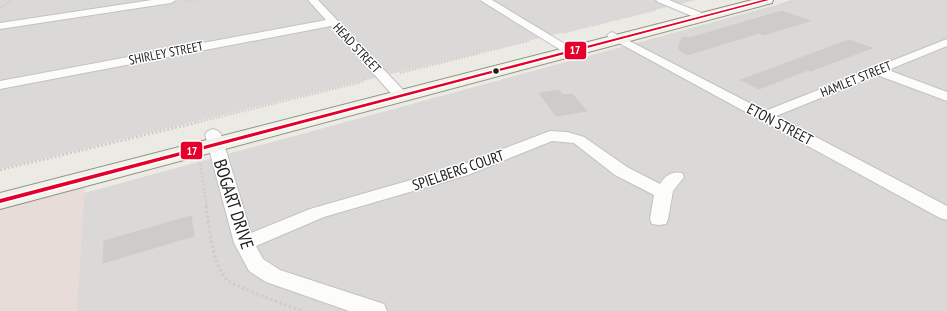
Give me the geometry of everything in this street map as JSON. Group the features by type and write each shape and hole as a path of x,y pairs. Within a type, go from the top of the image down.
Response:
{"main road":[{"path":"698,15 744,0"},
{"path":"0,201 398,87 564,44 616,37 698,15 767,0"},
{"path":"0,187 214,139"}],"street":[{"path":"0,26 171,0"},
{"name":"HEAD STREET","path":"313,0 398,87"},
{"path":"485,0 564,44"},
{"path":"661,0 698,15"},
{"name":"SHIRLEY STREET","path":"0,85 333,22"},
{"name":"ETON STREET","path":"616,37 947,214"},
{"name":"HAMLET STREET","path":"764,116 947,42"},
{"path":"877,70 947,97"},
{"name":"SPIELBERG COURT","path":"244,243 317,213 462,171 550,136 564,136 579,140 621,171 663,192"},
{"name":"BOGART DRIVE","path":"214,139 244,243 251,258 264,271 376,311"},
{"path":"659,219 663,192 668,184 676,178"}],"path":[{"path":"0,8 11,0"},
{"path":"564,44 656,10"},
{"path":"398,87 530,41"},
{"path":"0,170 362,82"},
{"path":"199,164 213,248 219,265 228,281 302,311"}],"shaded area":[{"path":"0,0 696,0 0,169"},
{"path":"794,0 947,0 947,311 0,311 0,216"},
{"path":"85,185 77,311 0,311 0,209"}],"building":[{"path":"782,11 810,21 763,35 759,33 687,55 679,50 682,37 689,38"},
{"path":"849,40 872,48 759,89 740,80"},
{"path":"559,90 563,95 572,94 587,111 556,116 539,93"},
{"path":"191,216 194,236 103,263 104,241"}],"transit line":[{"name":"17","path":"0,201 767,0"}]}
